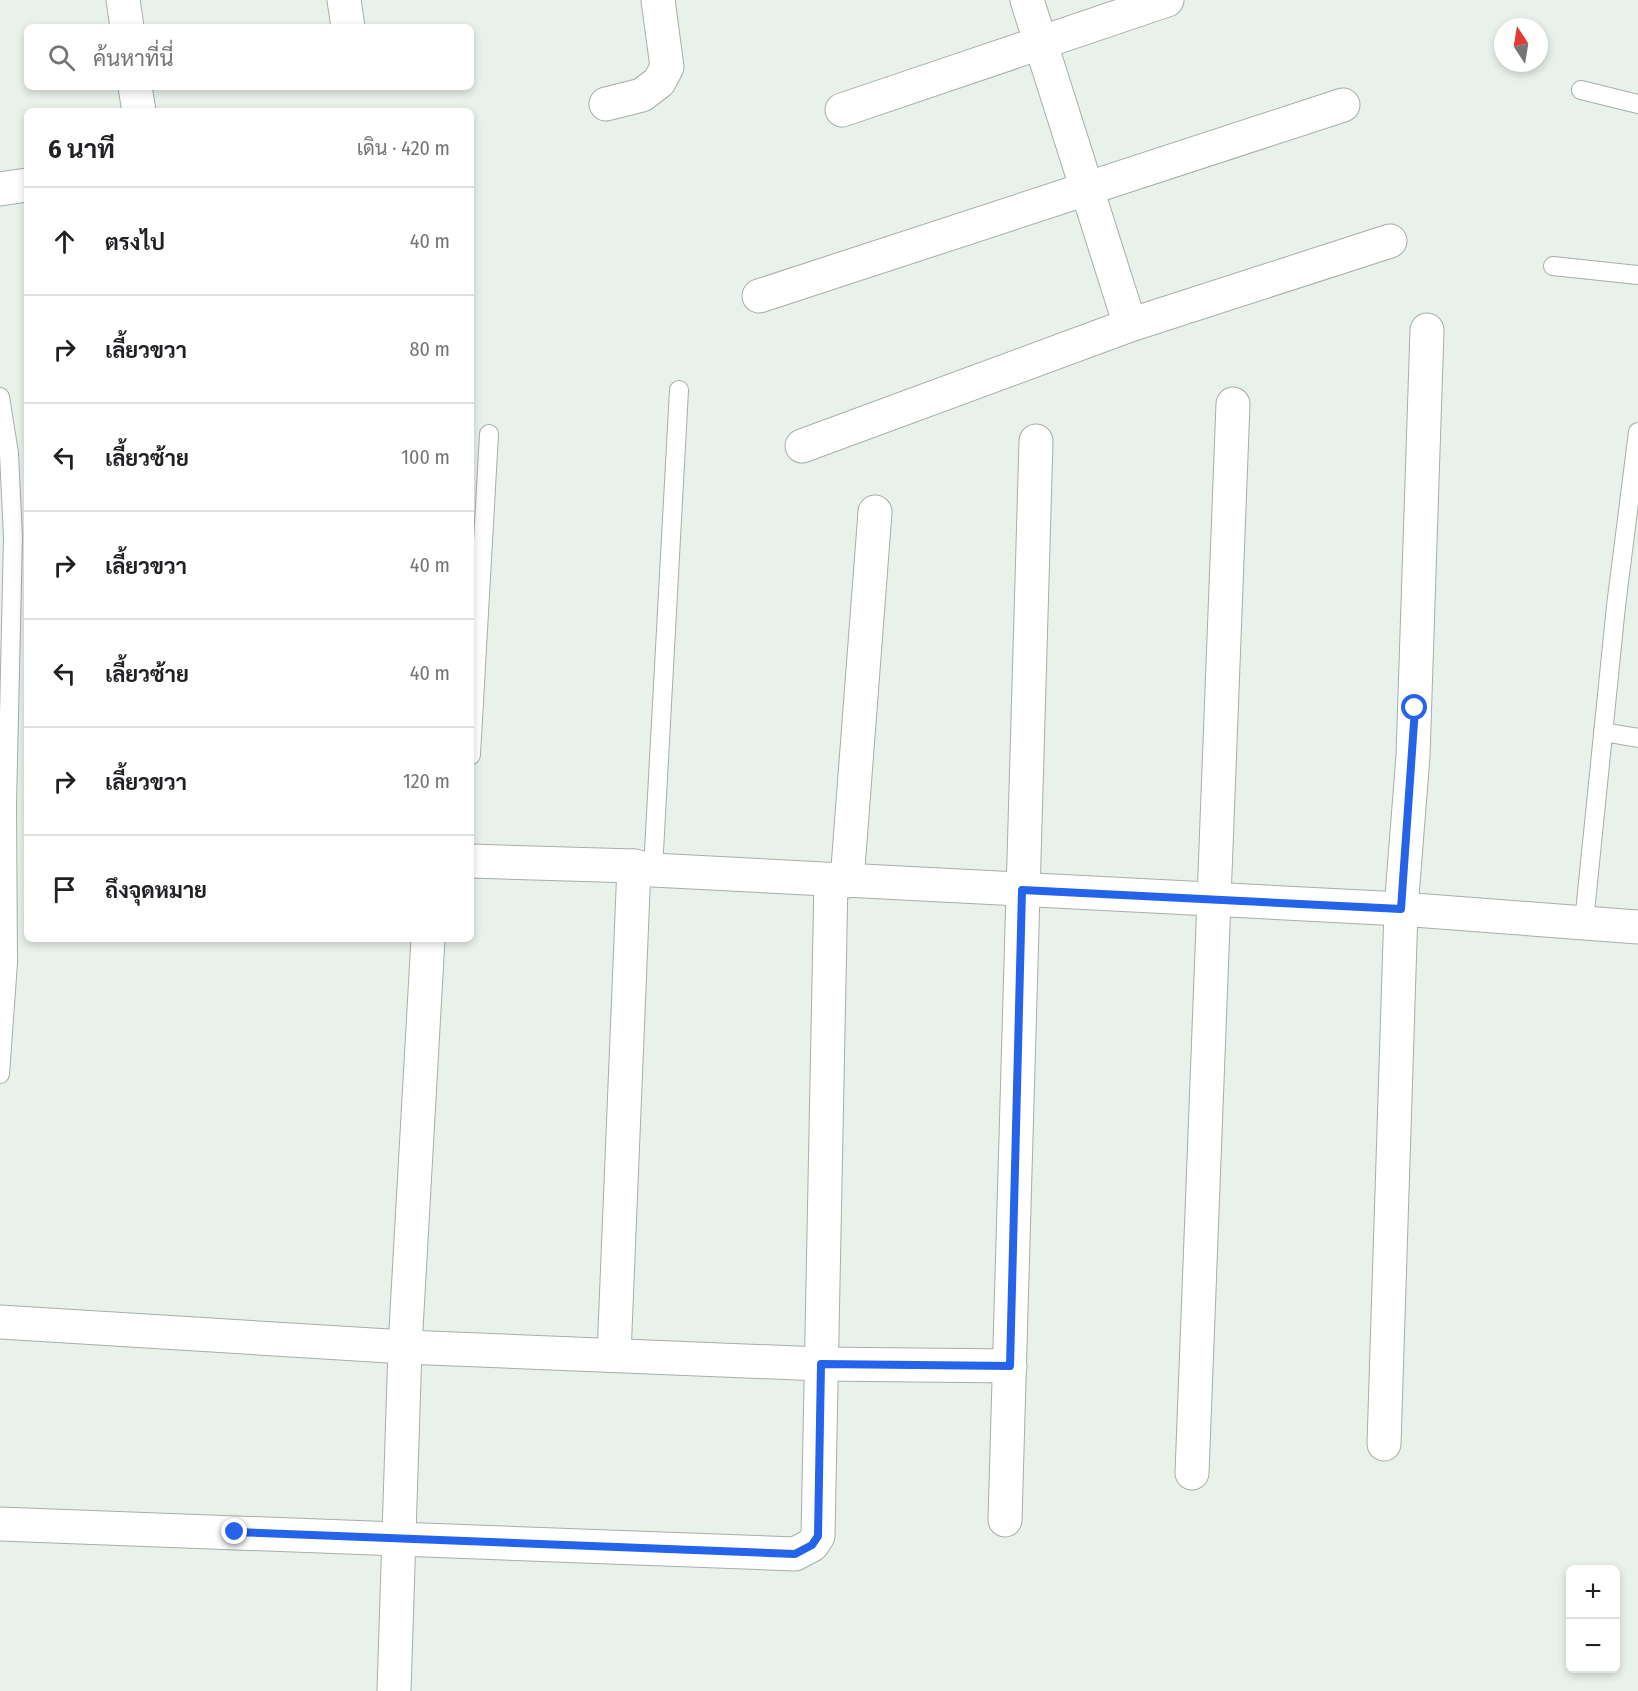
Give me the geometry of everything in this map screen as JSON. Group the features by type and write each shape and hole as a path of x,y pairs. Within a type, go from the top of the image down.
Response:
{"street":[{"path":"123,0 127,24"},
{"path":"344,0 348,24"},
{"path":"606,104 642,95 658,82 667,67 658,0"},
{"path":"1027,0 1130,325"},
{"path":"842,110 1167,0"},
{"path":"136,90 138,108"},
{"path":"759,296 1343,105"},
{"path":"0,189 24,185"},
{"path":"802,446 1130,325 1390,241"},
{"path":"1384,1444 1401,909 1413,756 1427,330"},
{"path":"1192,1473 1213,899 1221,773 1233,404"},
{"path":"1005,1520 1036,441"},
{"path":"0,1524 795,1554 804,1551 818,1536 828,921 839,880 875,512"},
{"path":"474,861 644,868 1401,909 1638,927"},
{"path":"614,1355 644,868"},
{"path":"394,1691 405,1347 428,942"},
{"path":"0,1322 405,1347 821,1364 1010,1366"}],"lane":[{"path":"1581,90 1638,104"},
{"path":"1553,266 1638,275"},
{"path":"644,868 679,390"},
{"path":"0,397 9,453 13,537 4,717 8,963 0,1074"},
{"path":"1584,922 1603,732 1638,432"},
{"path":"474,702 489,434"},
{"path":"1603,732 1638,738"}],"route":[{"path":"235,1532 795,1554 804,1551 818,1536 821,1364 1010,1366 1022,890 1401,909 1415,708"}]}
